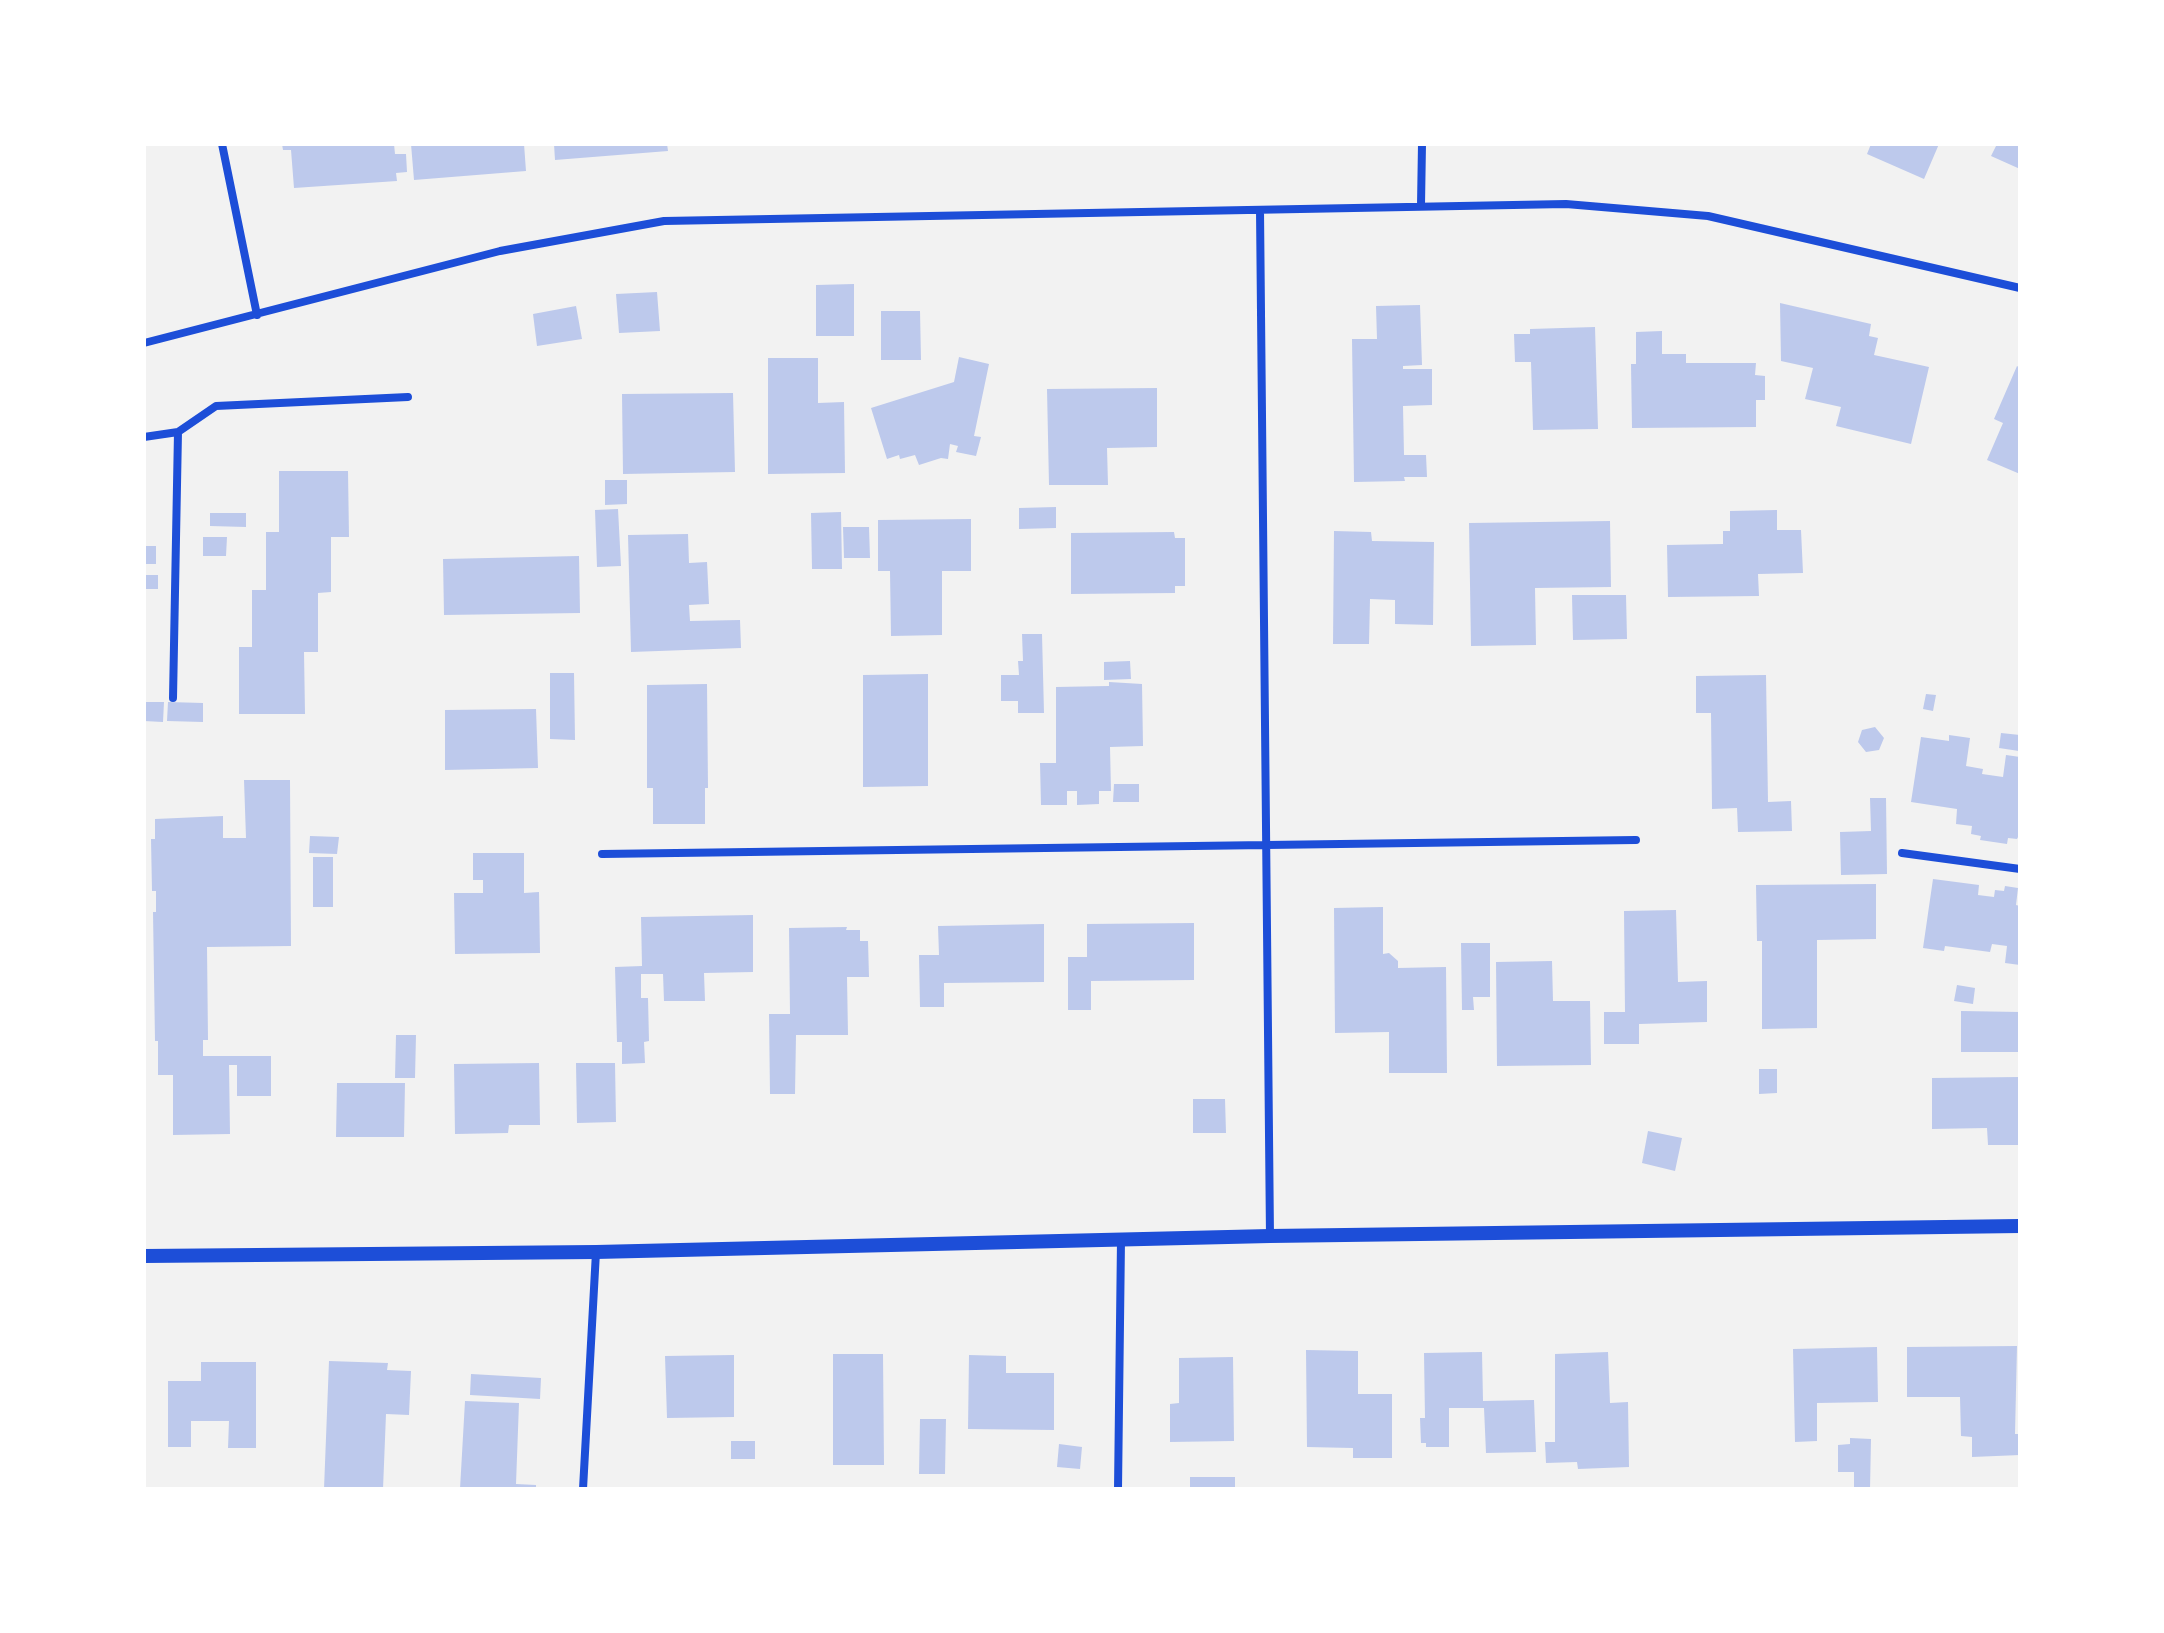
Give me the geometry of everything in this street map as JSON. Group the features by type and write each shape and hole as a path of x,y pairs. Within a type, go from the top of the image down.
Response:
{"street":[{"path":"222,144 257,315"},
{"path":"1421,205 1422,144"},
{"path":"144,343 500,251 664,221 1566,204 1708,216 2020,288"},
{"path":"1260,210 1270,1236"},
{"path":"144,437 178,432 216,406 408,397"},
{"path":"173,698 178,432"},
{"path":"602,854 1636,840"},
{"path":"1902,853 2020,869"},
{"path":"144,1256 596,1252 1270,1236 2020,1226"},
{"path":"1118,1489 1121,1240"},
{"path":"583,1489 596,1252"}],"building":[{"path":"282,144 394,144 395,154 406,154 407,172 396,173 397,181 294,188 291,150 283,150"},
{"path":"411,144 524,144 526,171 414,180"},
{"path":"554,144 667,144 668,151 555,160"},
{"path":"1871,144 1939,144 1924,179 1867,154"},
{"path":"1997,144 2020,144 2020,169 1991,156"},
{"path":"854,284 854,336 816,336 816,285"},
{"path":"657,292 660,331 619,333 616,294"},
{"path":"1780,303 1871,324 1869,336 1878,338 1874,355 1929,367 1911,444 1836,426 1841,407 1805,399 1813,368 1781,361"},
{"path":"1420,305 1422,365 1403,366 1403,369 1432,369 1432,405 1403,406 1404,455 1426,455 1427,477 1404,477 1405,481 1354,482 1352,339 1377,339 1376,306"},
{"path":"576,306 582,339 537,346 533,314"},
{"path":"881,311 920,311 921,360 881,360"},
{"path":"1595,327 1598,429 1533,430 1531,362 1515,362 1514,334 1530,334 1530,329"},
{"path":"1662,331 1662,354 1686,354 1686,363 1756,363 1755,375 1765,376 1765,400 1756,400 1756,427 1632,428 1631,364 1636,364 1636,332"},
{"path":"959,357 989,364 974,436 981,437 976,456 956,452 958,446 950,444 948,459 919,465 915,455 887,459 871,408 954,382"},
{"path":"768,358 818,358 818,403 844,402 845,473 768,474"},
{"path":"2017,366 2020,368 2020,474 1987,460 2003,423 1994,419"},
{"path":"1157,388 1157,447 1107,448 1108,485 1049,485 1047,389"},
{"path":"733,393 735,472 623,474 622,394"},
{"path":"279,471 348,471 349,537 331,537 331,592 318,593 318,652 304,652 305,714 239,714 239,647 252,647 252,590 266,590 266,532 279,532"},
{"path":"605,480 627,480 627,504 605,505"},
{"path":"1056,507 1056,528 1019,529 1019,508"},
{"path":"618,509 621,566 597,567 595,510"},
{"path":"1777,510 1777,530 1801,530 1803,573 1758,574 1759,596 1668,597 1667,545 1723,544 1723,531 1730,531 1730,511"},
{"path":"841,512 842,569 812,569 811,513"},
{"path":"210,513 246,513 246,527 210,526"},
{"path":"971,519 971,571 942,571 942,635 891,636 890,571 878,571 878,520"},
{"path":"1610,521 1611,587 1535,588 1536,645 1471,646 1469,523"},
{"path":"843,527 869,527 870,558 844,558"},
{"path":"1334,531 1371,532 1372,541 1434,542 1433,625 1395,624 1395,600 1370,599 1369,644 1333,644"},
{"path":"1174,532 1175,538 1185,538 1185,586 1175,586 1175,593 1071,594 1071,533"},
{"path":"688,534 689,563 707,562 709,604 689,605 690,621 740,620 741,648 631,652 628,535"},
{"path":"203,537 227,537 226,556 203,556"},
{"path":"144,546 156,546 156,564 144,564"},
{"path":"579,556 580,613 444,615 443,559"},
{"path":"144,575 158,575 158,589 144,589"},
{"path":"1572,595 1626,595 1627,639 1573,640"},
{"path":"1022,634 1042,634 1044,713 1018,713 1018,701 1001,701 1001,675 1019,675 1018,661 1023,661"},
{"path":"1130,661 1131,679 1104,680 1104,662"},
{"path":"550,673 574,673 575,740 550,739"},
{"path":"928,674 928,786 863,787 863,675"},
{"path":"1766,675 1768,802 1791,801 1792,831 1738,832 1737,808 1712,809 1711,713 1696,713 1696,676"},
{"path":"1109,682 1142,684 1143,746 1110,747 1111,791 1099,791 1099,804 1077,805 1077,791 1067,791 1067,805 1041,805 1040,763 1056,763 1056,687 1109,686"},
{"path":"707,684 708,788 705,788 705,824 653,824 653,788 647,788 647,685"},
{"path":"1926,694 1936,695 1933,711 1923,709"},
{"path":"144,702 164,702 163,722 144,721"},
{"path":"168,702 203,703 203,722 167,721"},
{"path":"536,709 538,768 445,770 445,710"},
{"path":"1875,727 1884,738 1879,750 1866,752 1858,742 1862,730"},
{"path":"2001,733 2020,735 2019,751 1999,748"},
{"path":"1949,735 1970,738 1966,766 1983,769 1982,774 2003,777 2006,755 2020,757 2020,833 2017,839 2008,838 2007,844 1980,840 1981,836 1971,834 1972,826 1956,824 1957,809 1911,802 1921,737 1949,741"},
{"path":"244,780 290,780 291,946 207,947 208,1040 203,1040 203,1056 271,1056 271,1096 237,1096 237,1065 229,1065 230,1134 173,1135 173,1075 158,1075 158,1041 155,1041 153,912 156,912 156,891 152,891 151,839 155,839 155,819 223,816 223,838 246,838"},
{"path":"1114,784 1139,784 1139,802 1113,802"},
{"path":"1870,798 1886,798 1887,874 1841,875 1840,832 1871,831"},
{"path":"310,836 339,837 337,854 309,853"},
{"path":"473,853 524,853 524,893 539,892 540,953 455,954 454,893 483,893 483,880 473,880"},
{"path":"313,857 333,857 333,907 313,907"},
{"path":"1933,879 1979,885 1978,895 1994,897 1995,890 2004,891 2005,886 2018,888 2016,905 2020,906 2020,965 2005,963 2007,946 1992,944 1990,952 1945,946 1944,951 1923,948"},
{"path":"1876,884 1876,939 1817,940 1817,1028 1762,1029 1762,941 1757,941 1756,885"},
{"path":"1383,907 1383,954 1389,953 1398,961 1398,968 1446,967 1447,1073 1389,1073 1389,1032 1335,1033 1334,908"},
{"path":"1676,910 1678,982 1707,981 1707,1022 1639,1024 1639,1044 1604,1044 1604,1012 1625,1012 1624,911"},
{"path":"753,915 753,972 704,973 705,1001 664,1001 663,974 641,974 641,998 648,998 649,1041 644,1042 645,1063 622,1064 622,1042 617,1042 615,967 642,966 641,917"},
{"path":"1194,923 1194,980 1091,981 1091,1010 1068,1010 1068,957 1087,957 1087,924"},
{"path":"1044,924 1044,982 944,983 944,1007 920,1007 919,955 939,955 938,926"},
{"path":"847,927 846,930 860,930 860,941 868,941 869,977 847,977 848,1035 796,1035 795,1094 770,1094 769,1014 790,1014 789,928"},
{"path":"1461,943 1490,943 1490,997 1473,997 1474,1010 1462,1010"},
{"path":"1552,961 1553,1001 1590,1001 1591,1065 1497,1066 1496,962"},
{"path":"1957,985 1975,988 1973,1004 1954,1001"},
{"path":"1961,1011 2020,1012 2020,1052 1961,1052"},
{"path":"396,1035 416,1035 415,1078 395,1078"},
{"path":"539,1063 540,1125 509,1125 508,1133 455,1134 454,1064"},
{"path":"576,1063 615,1063 616,1122 577,1123"},
{"path":"1759,1069 1777,1069 1777,1093 1759,1094"},
{"path":"2020,1077 2020,1145 1988,1145 1987,1128 1932,1129 1932,1078"},
{"path":"337,1083 405,1083 404,1137 336,1137"},
{"path":"1193,1099 1225,1099 1226,1133 1193,1133"},
{"path":"1648,1131 1682,1138 1675,1171 1642,1163"},
{"path":"2017,1346 2015,1434 2020,1434 2020,1455 1972,1457 1972,1437 1961,1436 1960,1397 1907,1397 1907,1347"},
{"path":"1877,1347 1878,1402 1817,1403 1817,1441 1795,1442 1793,1349"},
{"path":"1306,1350 1358,1351 1358,1394 1392,1394 1392,1458 1353,1458 1353,1448 1307,1447"},
{"path":"1482,1352 1483,1401 1534,1400 1536,1452 1486,1453 1484,1408 1449,1408 1449,1447 1426,1447 1426,1443 1421,1443 1420,1418 1425,1418 1424,1353"},
{"path":"1608,1352 1610,1403 1628,1402 1629,1467 1578,1469 1577,1462 1546,1463 1545,1442 1555,1442 1555,1354"},
{"path":"833,1354 883,1354 884,1465 833,1465"},
{"path":"734,1355 734,1417 667,1418 665,1356"},
{"path":"969,1355 1006,1356 1006,1373 1054,1373 1054,1430 968,1429"},
{"path":"1233,1357 1234,1441 1170,1442 1170,1404 1179,1403 1179,1358"},
{"path":"329,1361 388,1363 387,1370 411,1371 409,1415 386,1414 383,1489 324,1489"},
{"path":"201,1362 256,1362 256,1448 228,1448 229,1421 191,1421 191,1447 168,1447 168,1381 201,1381"},
{"path":"471,1374 541,1378 540,1399 470,1395"},
{"path":"465,1401 519,1403 516,1484 536,1485 536,1489 460,1489"},
{"path":"920,1419 946,1419 945,1474 919,1474"},
{"path":"1850,1438 1871,1439 1870,1489 1854,1489 1854,1472 1838,1472 1838,1445 1850,1444"},
{"path":"731,1441 755,1441 755,1459 731,1459"},
{"path":"1059,1444 1082,1447 1080,1469 1057,1467"},
{"path":"1190,1477 1235,1477 1235,1489 1190,1489"}]}
